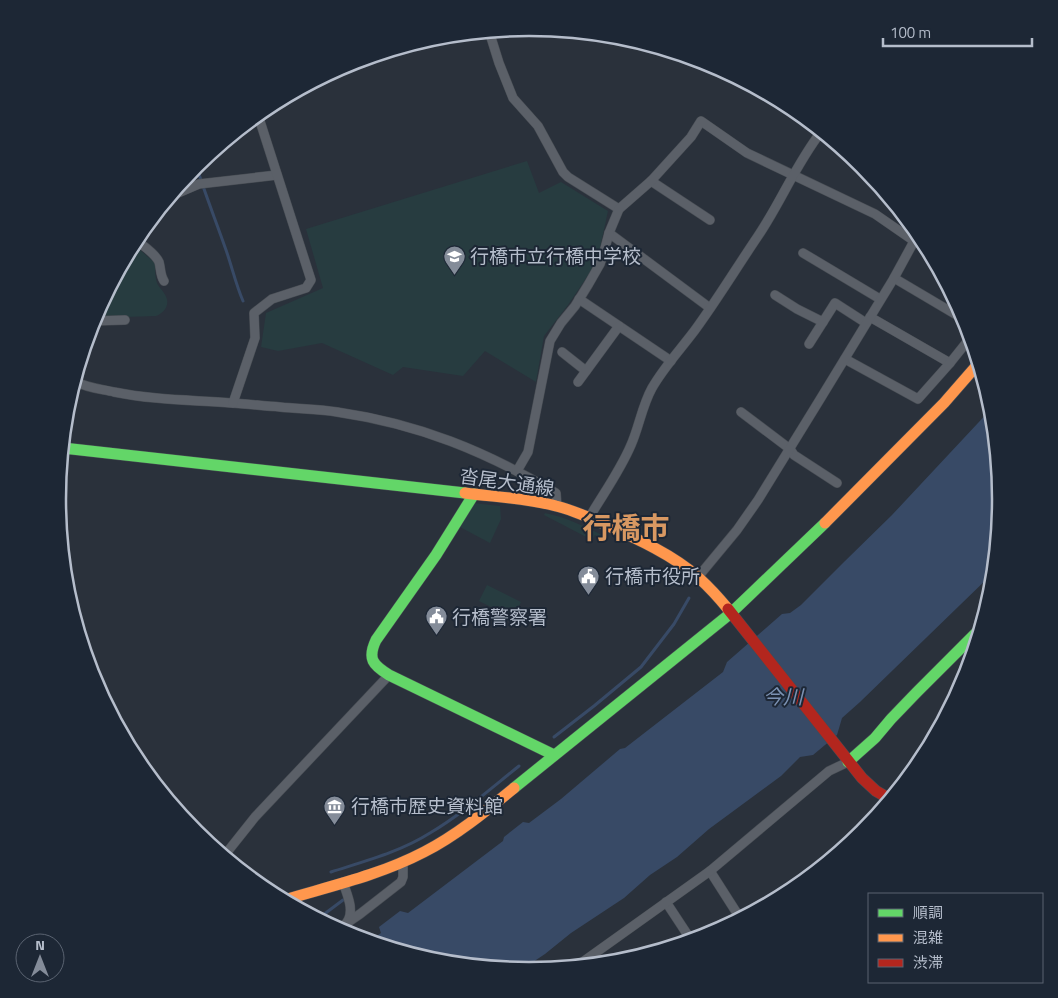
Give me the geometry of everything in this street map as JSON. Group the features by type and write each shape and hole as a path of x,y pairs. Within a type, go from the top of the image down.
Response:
{"street":[{"path":"491,38 498,63 513,98 538,126 563,172 619,209"},
{"path":"517,471 528,452 550,341 575,306 600,264 609,233 619,209 651,181 691,137 701,121 747,153 875,214 908,233"},
{"path":"233,403 255,338 254,313 272,299 306,288 311,280 260,122"},
{"path":"589,518 630,446 650,391 695,330 769,220 792,174 817,137"},
{"path":"185,190 199,184 277,175"},
{"path":"651,181 710,220"},
{"path":"609,233 710,308"},
{"path":"698,577 737,530 790,449 914,242"},
{"path":"142,245 156,257 160,264 161,276 164,281"},
{"path":"803,253 880,299"},
{"path":"894,278 953,313"},
{"path":"775,295 796,309 823,322"},
{"path":"579,298 671,361"},
{"path":"809,344 835,303 950,363"},
{"path":"102,321 125,320"},
{"path":"578,382 618,326"},
{"path":"845,359 918,399 965,344"},
{"path":"562,352 586,371"},
{"path":"293,897 403,862 445,841 479,816 731,613 822,527 944,403 973,370"},
{"path":"81,384 134,396 335,411 422,430 462,444 517,471 556,493 557,506"},
{"path":"741,412 790,449 794,455 837,483"},
{"name":"沓尾大通線","path":"69,449 526,500 557,506 589,518 655,549 680,564 711,589 848,762 862,778 884,796"},
{"path":"474,494 436,555 376,640 371,648 371,658 380,669 389,675 554,755"},
{"path":"588,958 710,871 830,772 848,762 876,738 891,718 970,639"},
{"path":"228,851 254,818 389,675"},
{"path":"347,923 401,882 403,862"},
{"path":"710,871 737,913"},
{"path":"343,882 351,911 347,923"},
{"path":"666,902 687,934"}],"green space":[{"name":"行橋市立行橋中学校","path":"527,161 539,193 561,182 608,211 597,262 544,336 536,382 485,351 463,376 403,367 393,375 322,343 278,351 261,347 266,313 323,288 306,229"},
{"path":"139,250 155,263 156,281 167,300 165,310 156,316 103,318"},
{"path":"473,503 500,506 501,519 490,543 460,527"},
{"path":"545,513 581,525 602,535 601,538 595,535 592,540 544,515"},
{"path":"487,585 521,602 513,618 479,601"}],"water":[{"name":"今川","path":"984,416 991,469 992,499 991,529 984,581 842,718 837,735 813,755 800,757 781,776 709,829 677,857 650,875 624,898 571,933 533,962 469,958 409,946 377,936 381,933 379,927 400,911 408,913 503,841 504,837 523,822 529,823 561,799 620,749 625,748 723,672 727,662 782,614 790,613 801,605 892,515"}],"waterway":[{"path":"199,175 243,301"},
{"path":"554,737 641,667 674,624 689,598"},
{"path":"331,872 407,846 419,840 465,810 519,766"},
{"path":"324,914 343,900"}],"traffic: fast":[{"path":"69,449 465,493"},
{"path":"474,494 436,555 376,640 372,652 373,661 375,665 389,675 554,755"},
{"path":"514,788 731,613 825,523"},
{"path":"848,762 875,738 891,719 970,639"}],"traffic: slow":[{"path":"825,523 944,403 973,370"},
{"path":"465,493 545,503 575,512 606,525 643,542 678,562 703,582 728,609"},
{"path":"294,897 373,874 424,852 460,830 514,788"}],"traffic: jam":[{"path":"728,609 862,778 884,796"}],"place":[{"name":"行橋市立行橋中学校","path":"454,275"},
{"name":"行橋市役所","path":"589,595"},
{"name":"行橋警察署","path":"436,636"},
{"name":"行橋市歴史資料館","path":"335,825"}],"district":[{"name":"行橋市","path":"626,528"}]}
